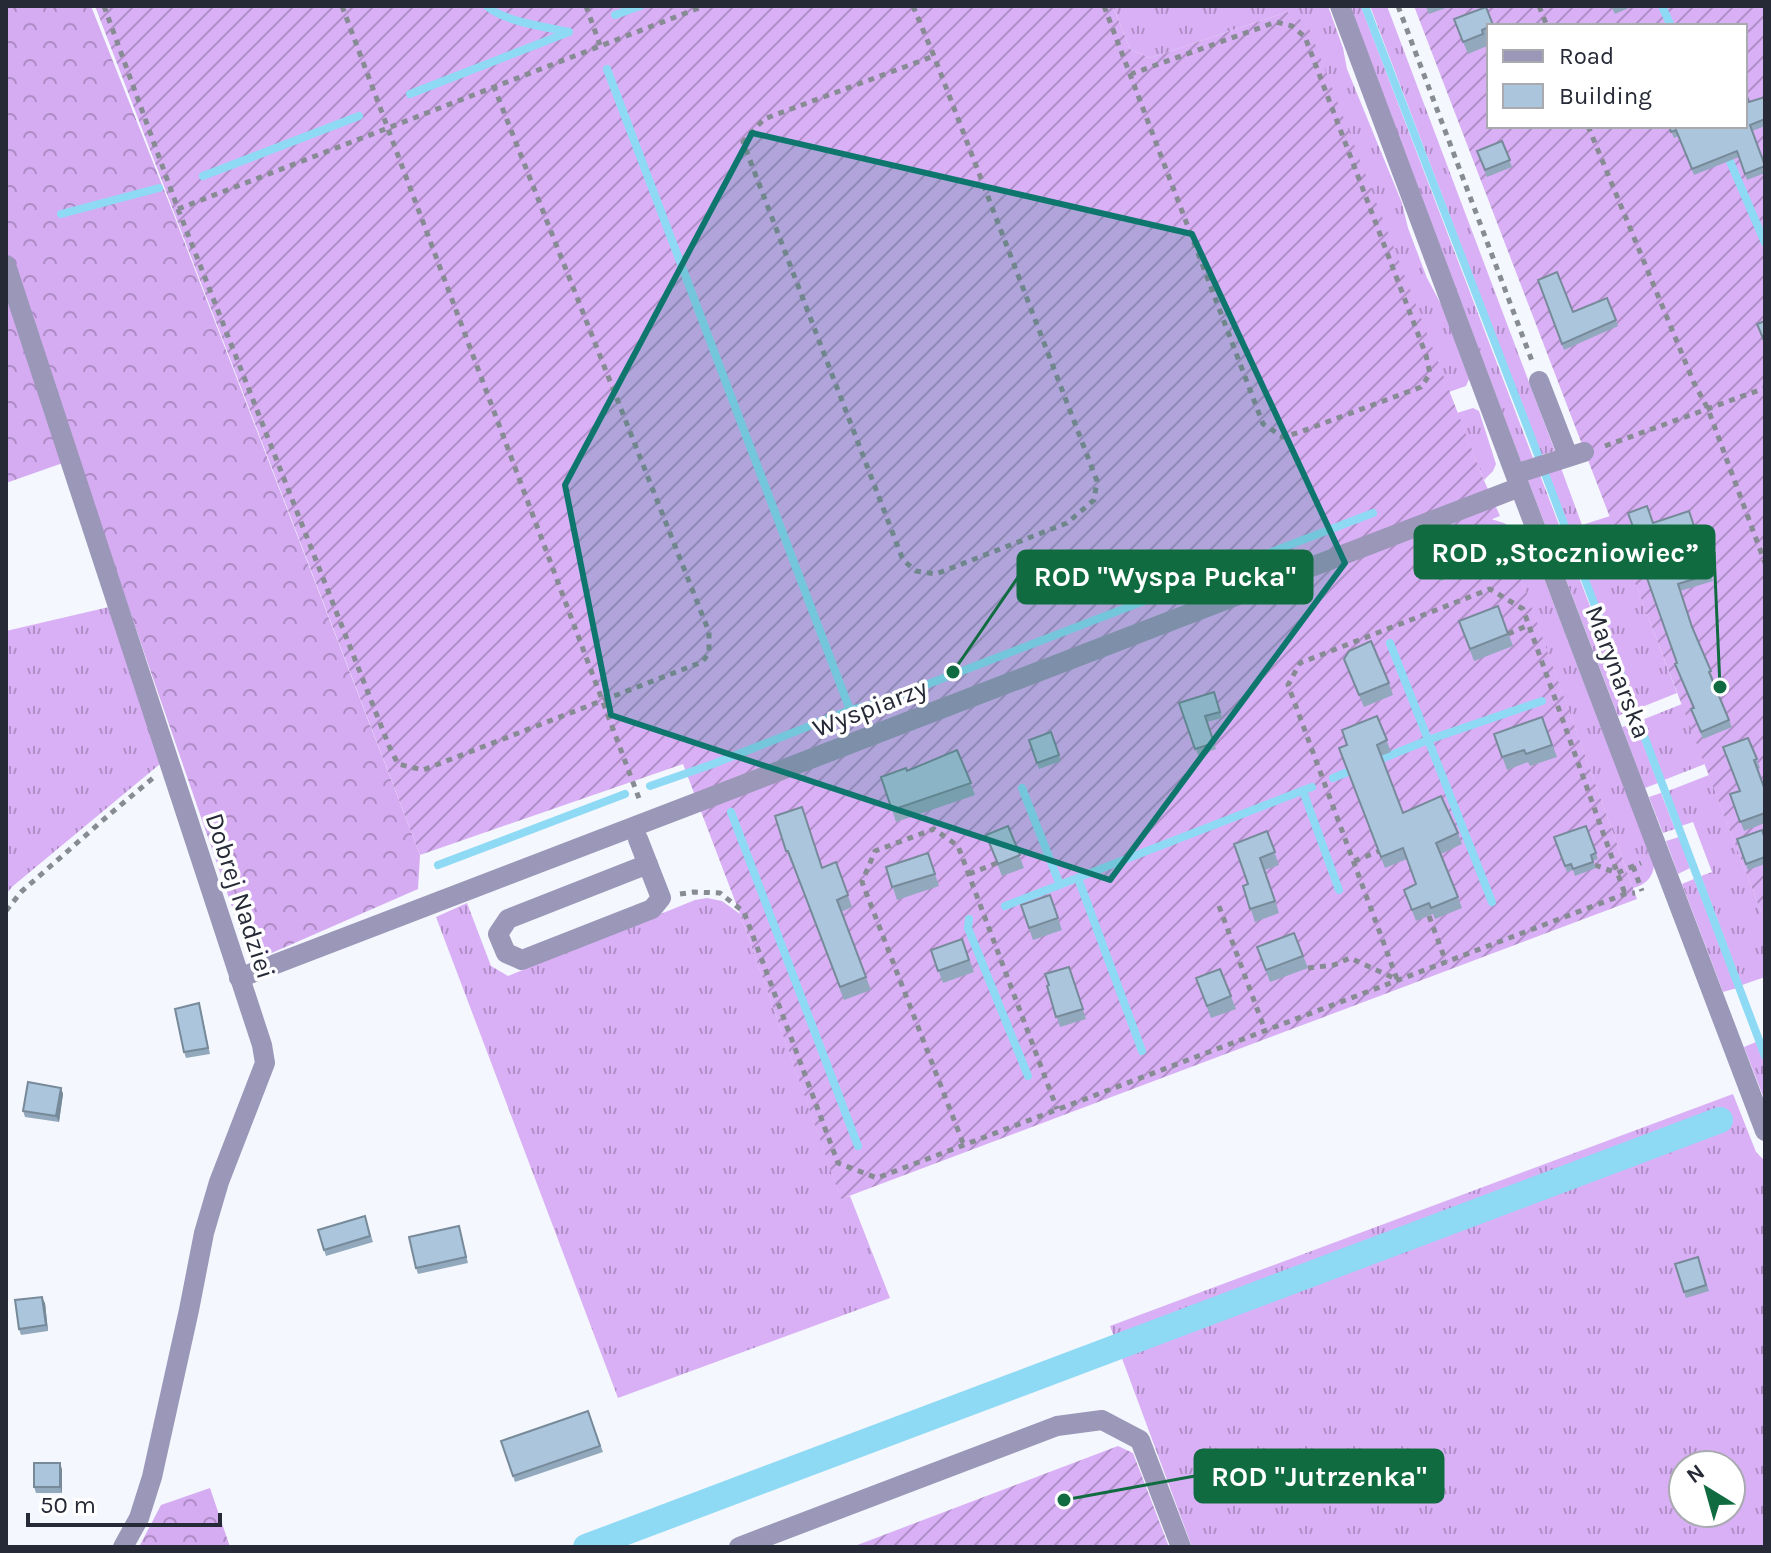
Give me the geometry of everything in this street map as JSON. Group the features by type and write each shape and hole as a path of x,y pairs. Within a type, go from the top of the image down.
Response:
{"street":[{"name":"Marynarska","path":"1340,6 1765,1131"},
{"name":"Dobrej Nadziei","path":"6,265 262,1045 265,1063 215,1195 204,1233 152,1477 139,1518 123,1547"},
{"path":"1539,381 1571,455"},
{"name":"Wyspiarzy","path":"239,978 648,821 1571,455"},
{"path":"638,839 664,897 652,909 522,960 506,953 498,934 508,919 648,864"},
{"path":"739,1547 1057,1426 1102,1420 1140,1440 1181,1547"}],"path":[{"path":"104,6 178,209 389,746 398,764 423,770 702,662 709,653 709,632 494,87"},
{"path":"342,6 648,821"},
{"path":"586,6 600,45"},
{"path":"178,209 704,6"},
{"path":"913,6 934,56 1097,481 1094,500 1067,523 936,574 916,571 903,560 743,142 764,119 934,56"},
{"path":"1104,6 1263,424 1283,437 1421,387 1430,374 1426,355 1305,37 1292,26 1276,22 1131,74"},
{"path":"1398,6 1539,381"},
{"path":"1589,128 1688,369 1708,409 1765,563"},
{"path":"1571,455 1631,438 1765,388"},
{"path":"1397,979 1288,685 1300,663 1490,589 1523,609 1625,894"},
{"path":"1508,634 1529,625"},
{"path":"6,911 21,892 169,764"},
{"path":"963,1144 862,882 875,851 934,829 958,846 1057,1109"},
{"path":"1354,861 1387,848"},
{"path":"969,874 997,863"},
{"path":"1595,865 1617,873 1630,867 1642,891"},
{"path":"664,897 694,892 720,893 744,912 838,1163 877,1178 1397,979 1625,894 1635,893"},
{"path":"1219,906 1265,1030"},
{"path":"1429,916 1446,962"},
{"path":"1308,968 1334,965 1350,958 1397,979"}],"highlighted area":[{"path":"752,133 1192,234 1345,563 1110,880 611,715 565,485"}],"green space":[{"path":"6,6 91,6 420,855 418,889 251,962 77,458 6,483"},
{"path":"95,6 1113,6 1130,49 1150,58 1287,12 1307,23 1500,516 1464,530 1482,580 1517,567 1637,899 841,1199 683,764 420,855"},
{"path":"1113,6 1328,6 1347,69 1469,379 1466,386 1449,392 1287,12 1150,58 1130,49"},
{"path":"1350,6 1361,6 1533,458 1521,462"},
{"path":"1370,6 1387,6 1555,451 1541,455"},
{"path":"1414,6 1765,6 1765,922"},
{"path":"1473,408 1479,411 1496,464 1484,480 1457,413"},
{"path":"1561,468 1582,525 1610,516 1677,693 1637,709 1548,473"},
{"path":"1540,475 1630,711 1618,716 1528,480"},
{"path":"1488,518 1516,531 1522,525 1526,531 1487,546 1496,569 1503,566 1499,553 1530,542 1654,865 1650,877 1637,887 1633,888 1517,568 1482,580 1462,525"},
{"path":"109,607 160,764 6,894 6,631"},
{"path":"1682,704 1705,764 1664,780 1642,720"},
{"path":"1635,723 1658,783 1645,788 1622,727"},
{"path":"1709,775 1765,922 1765,977 1742,985 1701,876 1712,872 1693,822 1681,826 1668,791"},
{"path":"1661,793 1675,829 1663,833 1649,797"},
{"path":"1679,837 1690,868 1678,874 1666,841"},
{"path":"1694,879 1737,988 1723,992 1682,884"},
{"path":"707,898 722,901 740,914 841,1198 850,1196 890,1298 618,1398 436,917 467,903 491,966 508,976 695,900"},
{"path":"1756,1042 1765,1064 1765,1101 1744,1047"},
{"path":"1733,1094 1756,1152 1765,1161 1765,1547 1192,1547 1110,1326"},
{"path":"1118,1446 1133,1453 1169,1547 852,1547"},
{"path":"210,1488 230,1547 139,1547 161,1505"}],"building":[{"path":"1486,7 1493,24 1487,24 1482,30 1483,34 1463,42 1454,19"},
{"path":"1747,96 1749,102 1765,97 1765,119 1750,125 1765,166 1745,174 1737,151 1692,169 1676,130 1671,132 1670,128 1747,128"},
{"path":"1502,141 1510,160 1485,170 1477,151"},
{"path":"1557,272 1573,312 1607,298 1616,320 1562,344 1538,280"},
{"path":"1765,321 1765,343 1757,324"},
{"path":"1647,506 1653,523 1689,511 1710,574 1678,584 1729,720 1701,732 1675,664 1628,513"},
{"path":"1498,606 1508,634 1470,649 1459,621"},
{"path":"1371,641 1389,683 1359,695 1344,659 1349,651"},
{"path":"1214,692 1220,712 1205,716 1214,743 1195,749 1179,703"},
{"path":"1377,716 1387,740 1377,745 1403,813 1441,796 1458,833 1436,843 1458,897 1431,908 1429,903 1412,910 1404,890 1416,884 1403,848 1381,857 1339,748 1347,745 1342,730"},
{"path":"1542,717 1552,745 1526,754 1524,750 1502,757 1494,734"},
{"path":"1051,732 1059,755 1037,763 1029,740"},
{"path":"1748,738 1765,790 1765,813 1740,822 1730,794 1740,791 1723,747"},
{"path":"957,750 971,783 892,810 881,777 906,768 907,771"},
{"path":"802,807 822,868 836,862 848,895 837,900 866,977 840,987 775,816"},
{"path":"1008,826 1020,855 998,864 986,835"},
{"path":"1586,826 1596,853 1591,855 1593,862 1573,869 1571,864 1565,866 1554,837"},
{"path":"1762,830 1765,857 1746,864 1737,839"},
{"path":"1267,831 1275,852 1260,858 1275,901 1250,909 1243,886 1248,884 1234,844"},
{"path":"928,853 935,874 892,887 886,867"},
{"path":"1050,895 1058,918 1029,928 1021,905"},
{"path":"1294,933 1303,956 1266,970 1257,947"},
{"path":"962,939 969,960 938,971 931,950"},
{"path":"1069,967 1083,1009 1056,1017 1045,974"},
{"path":"1220,969 1231,996 1207,1006 1196,978"},
{"path":"199,1003 208,1048 184,1052 175,1009"},
{"path":"28,1082 61,1088 56,1116 23,1111"},
{"path":"365,1216 370,1236 324,1250 318,1230"},
{"path":"459,1226 466,1257 416,1268 409,1237"},
{"path":"1698,1257 1706,1285 1684,1292 1675,1264"},
{"path":"42,1297 46,1325 19,1329 15,1300"},
{"path":"588,1411 600,1446 513,1476 501,1441"},
{"path":"34,1463 60,1463 60,1487 34,1487"}],"waterway":[{"path":"487,6 513,20 569,32"},
{"path":"615,15 640,6"},
{"path":"1365,6 1765,1056"},
{"path":"1662,6 1670,24"},
{"path":"410,94 569,32"},
{"path":"607,69 850,710"},
{"path":"203,176 359,116"},
{"path":"1726,152 1765,243"},
{"path":"61,214 159,188"},
{"path":"650,786 850,710 876,704 1373,513"},
{"path":"1390,643 1492,902"},
{"path":"1374,762 1542,701"},
{"path":"1333,778 1357,768"},
{"path":"1005,906 1312,787"},
{"path":"1022,788 1060,885"},
{"path":"1303,791 1339,890"},
{"path":"438,865 625,794"},
{"path":"731,812 858,1146"},
{"path":"1078,878 1142,1051"},
{"path":"969,919 968,928 1028,1076"},
{"path":"586,1547 1720,1120"}],"place":[{"name":"ROD \"Wyspa Pucka\"","path":"953,672"},
{"name":"ROD „Stoczniowiec”","path":"1720,687"},
{"name":"ROD \"Jutrzenka\"","path":"1064,1500"}]}
